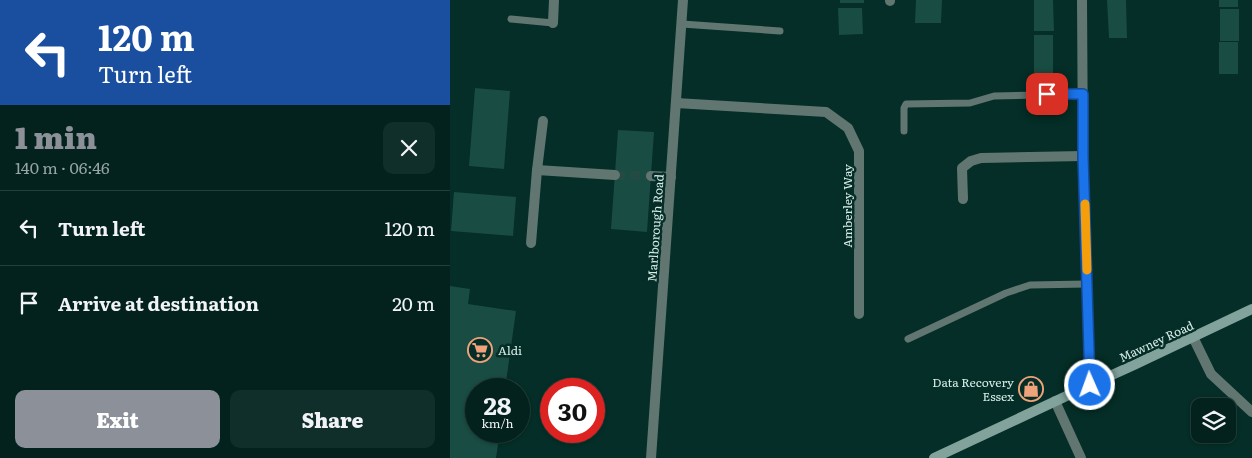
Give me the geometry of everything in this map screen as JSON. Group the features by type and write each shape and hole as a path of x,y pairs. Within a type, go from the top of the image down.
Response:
{"street":[{"path":"553,24 554,0"},
{"name":"Marlborough Road","path":"651,458 683,0"},
{"path":"1082,0 1083,156 1090,385"},
{"name":"Amberley Way","path":"676,103 826,112 848,128 859,150 860,314"},
{"path":"531,243 543,121"},
{"path":"963,199 962,168 971,161 981,158 1083,156"},
{"path":"537,170 615,175"},
{"path":"651,176 671,177"},
{"name":"Mawney Road","path":"934,458 1252,309"},
{"path":"1193,337 1211,374 1252,412"},
{"path":"1055,402 1081,458"}],"lane":[{"path":"512,19 553,24"},
{"path":"682,24 780,31"},
{"path":"904,131 904,108 906,104 970,103 994,96 1083,94"},
{"path":"908,339 1022,287 1030,285 1087,284"}],"building":[{"path":"840,0 864,0 864,3 840,3"},
{"path":"916,0 942,0 941,23 915,23"},
{"path":"1034,0 1053,0 1054,31 1034,31"},
{"path":"1107,0 1126,0 1127,38 1109,38"},
{"path":"1219,0 1238,0 1238,7 1219,7"},
{"path":"838,8 862,8 863,34 839,35"},
{"path":"1220,9 1239,9 1239,41 1220,41"},
{"path":"1034,35 1053,35 1053,89 1034,89"},
{"path":"1219,42 1238,42 1238,74 1219,74"},
{"path":"475,88 510,91 504,169 469,166"},
{"path":"618,130 654,132 647,232 611,229"},
{"path":"454,192 516,197 513,236 451,231"},
{"name":"Aldi","path":"450,286 470,289 468,304 516,311 507,378 465,378 465,443 498,443 496,458 450,458"}],"tunnel":[{"path":"615,175 651,176"}],"slow traffic":[{"path":"1085,204 1087,270"}],"place":[{"name":"Aldi","path":"480,350"},
{"name":"Data Recovery Essex","path":"1031,389"}],"route":[{"path":"1047,94 1083,94 1090,385"}]}
